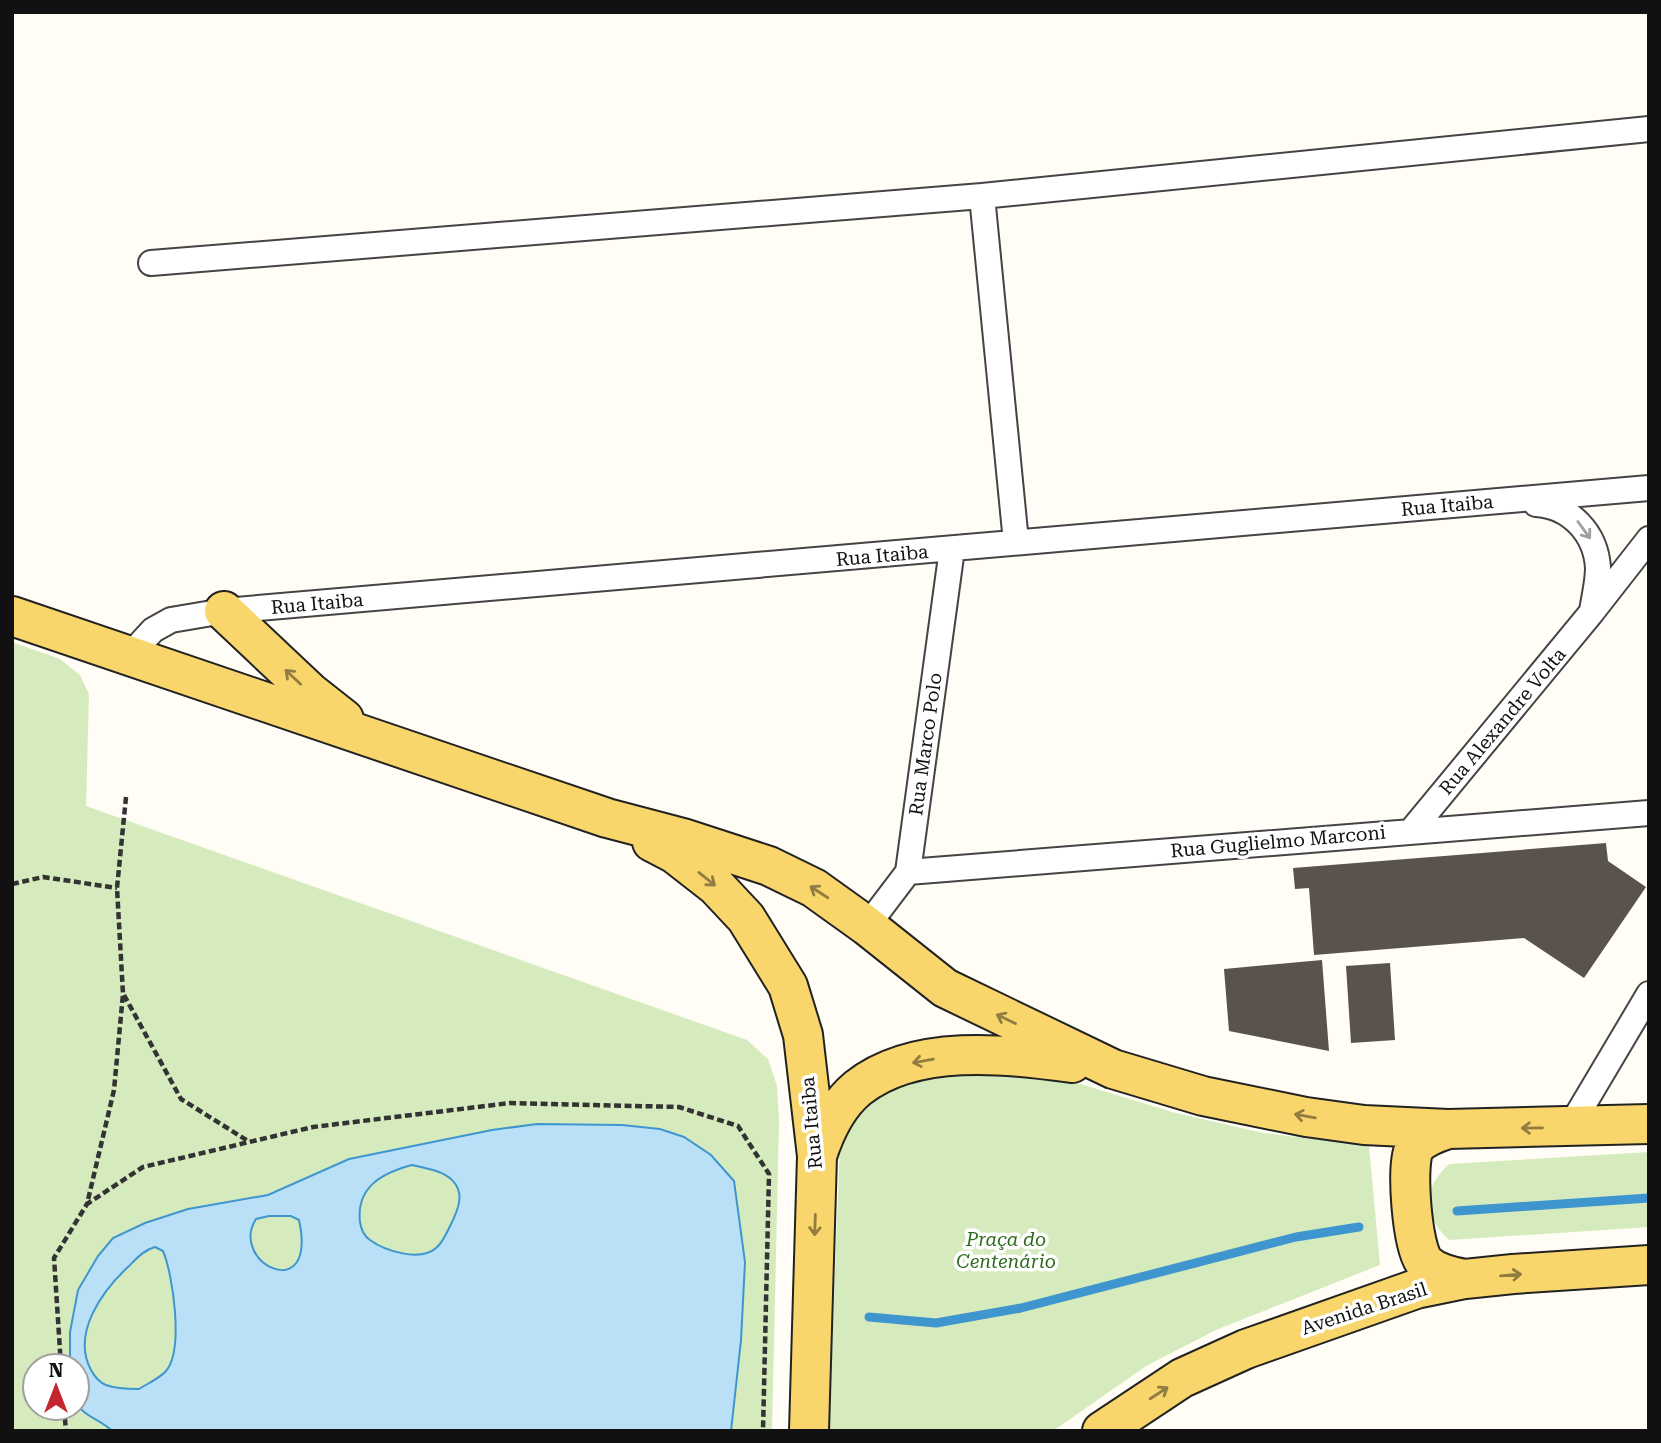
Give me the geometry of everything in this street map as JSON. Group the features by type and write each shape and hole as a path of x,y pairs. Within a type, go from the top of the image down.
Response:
{"main road":[{"path":"224,611 311,693 365,735"},
{"name":"Rua Itaiba","path":"12,617 607,818 683,838 769,866 814,888 945,988 1113,1069"},
{"name":"Rua Itaiba","path":"607,818 676,854 716,886 746,918 788,986 803,1035 817,1156 809,1431"},
{"path":"817,1156 836,1113 857,1089 883,1072 918,1061 965,1056 1018,1056 1113,1069 1203,1096 1306,1117 1364,1125 1448,1129 1649,1124"},
{"path":"1364,1125 1379,1136 1389,1150 1397,1248 1396,1267 1389,1286 1374,1302"},
{"path":"1448,1129 1426,1137 1414,1149 1410,1166 1416,1246 1424,1261 1440,1273 1465,1279"},
{"name":"Avenida Brasil","path":"1102,1431 1182,1378 1245,1349 1416,1289 1465,1279 1649,1265"}],"street":[{"path":"151,263 982,196 1649,129"},
{"path":"982,196 1016,542"},
{"name":"Rua Itaiba","path":"130,656 153,630 171,620 224,611 1649,488"},
{"path":"1501,500 1549,505 1574,516 1591,539 1598,568 1592,612"},
{"name":"Rua Alexandre Volta","path":"1412,830 1649,539"},
{"name":"Rua Marco Polo","path":"867,926 908,872 952,549"},
{"name":"Rua Guglielmo Marconi","path":"908,872 1649,813"},
{"path":"1570,1127 1649,994"}],"path":[{"path":"60,1352 54,1258 86,1204 114,1090 123,994 117,888 126,797"},
{"path":"12,884 43,877 117,888"},
{"path":"123,994 181,1099 249,1142"},
{"path":"86,1204 143,1167 313,1127 510,1103 679,1107 738,1126 769,1174 763,1431"}],"green space":[{"path":"12,642 60,659 80,675 89,694 86,806 747,1040 768,1059 777,1086 779,1121 772,1431 12,1431"},
{"name":"Praça do Centenário","path":"1006,1071 1081,1084 1172,1112 1263,1133 1369,1146 1380,1265 1216,1330 1146,1366 1053,1431 829,1431 840,1142 876,1100 910,1079 942,1072"},
{"path":"1649,1152 1649,1227 1449,1240 1440,1231 1430,1212 1430,1192 1440,1173 1449,1164"}],"water":[{"path":"537,1124 622,1125 660,1129 684,1137 711,1155 734,1181 745,1262 741,1340 731,1431 112,1431 91,1417 91,1370 104,1384 139,1389 166,1371 175,1347 175,1312 167,1262 163,1251 155,1247 138,1257 100,1300 87,1327 86,1352 70,1352 70,1332 78,1290 98,1256 113,1238 145,1223 188,1209 268,1195 349,1159 492,1130","holes":["412,1165 450,1178 459,1193 453,1220 436,1248 412,1255 393,1251 368,1238 362,1230 360,1210 362,1199 373,1183 391,1172","291,1216 299,1220 301,1247 296,1263 286,1270 274,1269 262,1262 254,1250 251,1235 256,1219"]}],"building":[{"path":"1606,843 1608,861 1646,887 1584,978 1524,938 1314,955 1309,888 1295,889 1293,868"},
{"path":"1322,960 1329,1051 1229,1031 1224,969"},
{"path":"1390,963 1395,1040 1351,1043 1346,966"}],"waterway":[{"path":"1457,1211 1649,1198"},
{"path":"869,1317 936,1323 1021,1308 1296,1237 1359,1227"}]}
